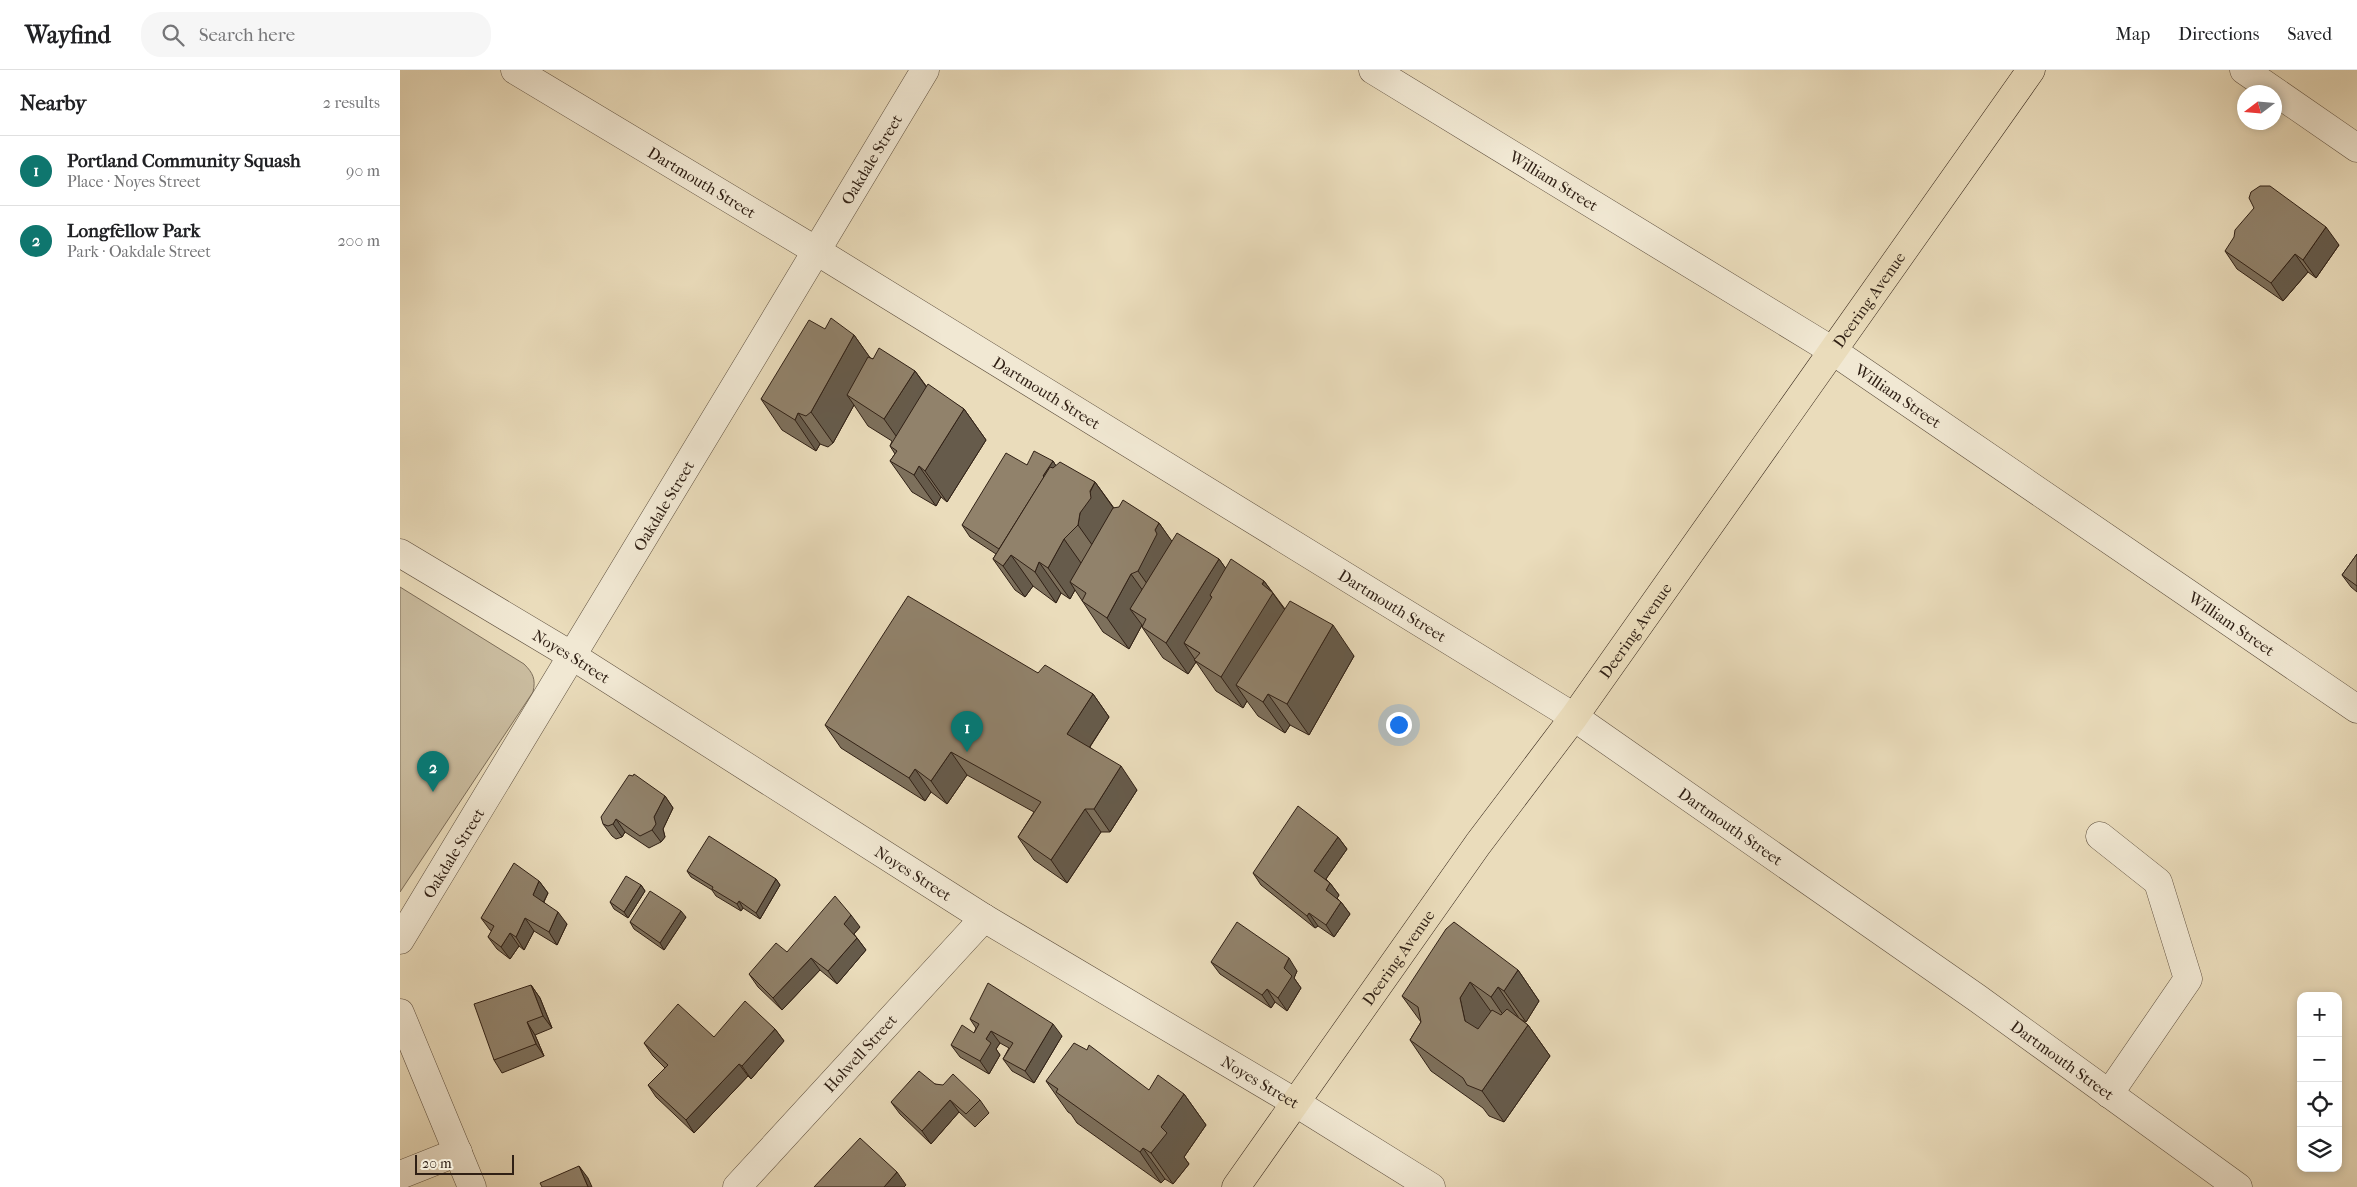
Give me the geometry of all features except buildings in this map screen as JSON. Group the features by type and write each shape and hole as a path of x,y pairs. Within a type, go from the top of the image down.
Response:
{"main road":[{"name":"Deering Avenue","path":"1236,1187 1478,844 1574,717 2031,70"}],"street":[{"name":"Dartmouth Street","path":"515,70 815,250 1574,717 1977,998 2238,1187"},
{"name":"Oakdale Street","path":"400,940 574,657 815,250 925,70"},
{"name":"William Street","path":"1373,70 1833,351 2357,709"},
{"path":"2244,70 2357,148"},
{"name":"Noyes Street","path":"400,553 574,657 984,918 1296,1103 1431,1187"},
{"path":"2100,836 2158,882 2188,979 2109,1094"},
{"name":"Holwell Street","path":"737,1187 984,918"},
{"path":"400,1014 472,1187"},
{"path":"400,1175 458,1152"}],"shaded area":[{"path":"400,587 524,664 532,673 534,683 533,692 400,892"}],"place":[{"name":"Portland Community Squash","path":"967,752"},
{"name":"Longfellow Park","path":"433,792"}]}
